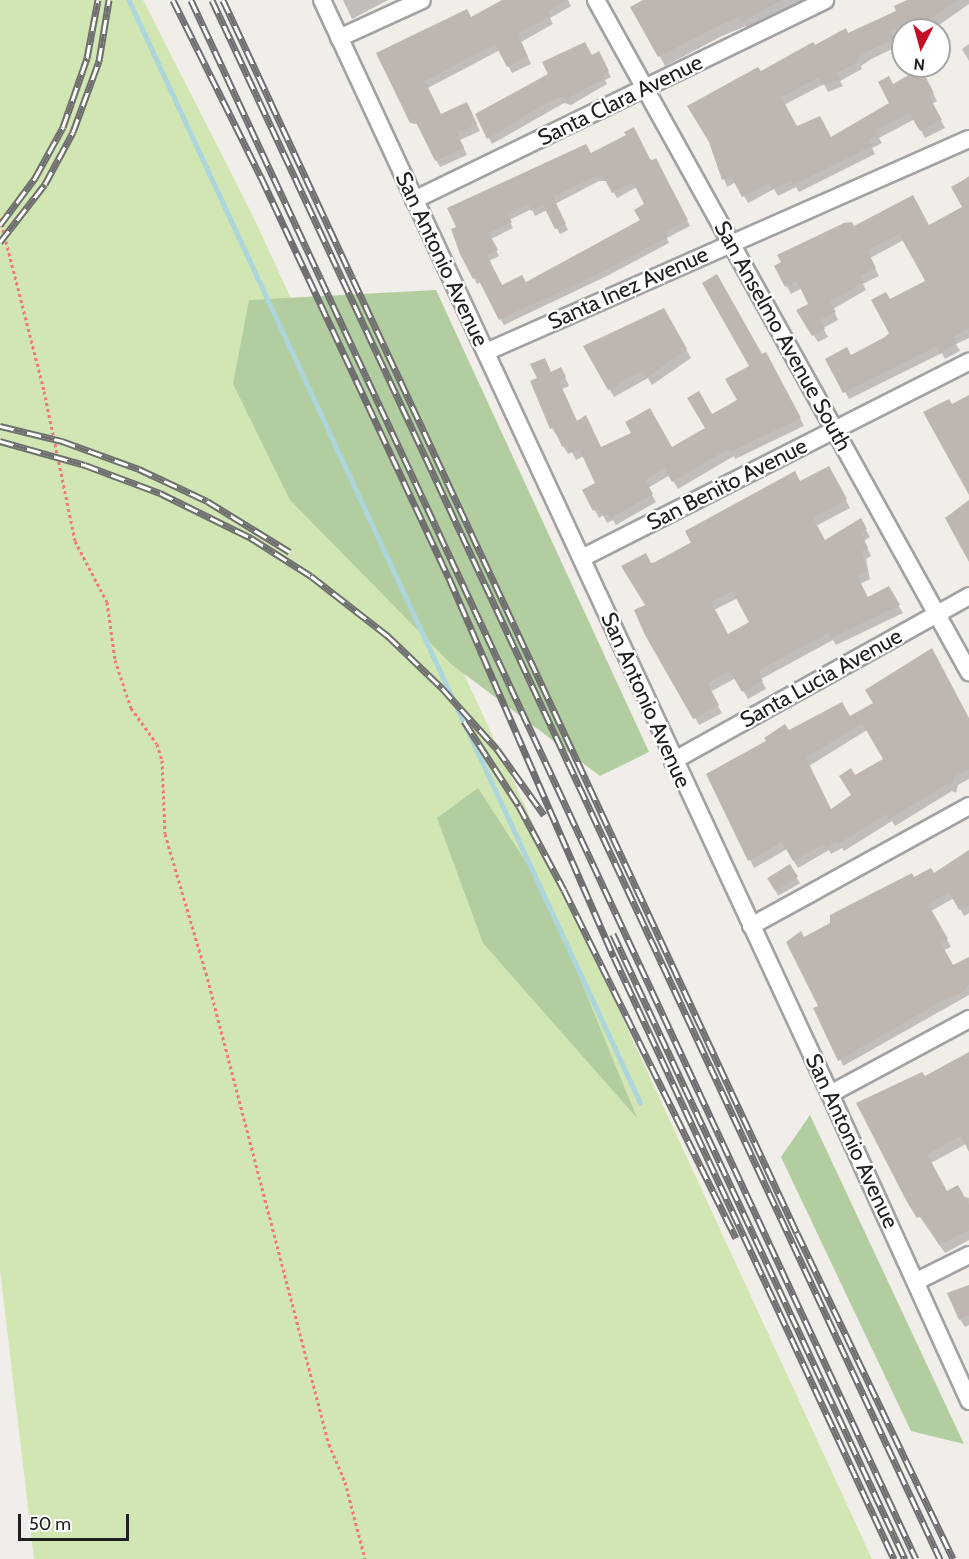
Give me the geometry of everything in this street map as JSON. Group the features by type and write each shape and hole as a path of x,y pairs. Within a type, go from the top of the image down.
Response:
{"street":[{"name":"San Antonio Avenue","path":"322,0 582,558 673,761 917,1281 969,1401"},
{"path":"339,38 422,0"},
{"name":"San Anselmo Avenue South","path":"596,0 969,672"},
{"name":"Santa Clara Avenue","path":"414,200 825,0"},
{"name":"Santa Inez Avenue","path":"486,352 969,139"},
{"name":"San Benito Avenue","path":"582,558 969,362"},
{"name":"Santa Lucia Avenue","path":"673,761 969,596"},
{"path":"751,926 969,806"},
{"path":"830,1094 969,1019"},
{"path":"917,1281 969,1255"}],"path":[{"path":"0,218 44,391 75,541 107,602 115,660 131,708 157,744 162,760 165,834 206,973 328,1444 345,1482 365,1559"}],"green space":[{"path":"0,0 143,0 252,214 872,1559 34,1559 0,1269"},
{"path":"436,290 649,752 600,776 451,664 290,500 233,384 249,300"},
{"path":"478,788 543,888 637,1118 483,943 437,818"},
{"path":"810,1115 964,1444 911,1431 781,1157"}],"building":[{"path":"502,0 567,0 548,11 550,16 518,34 528,57 507,67 495,44 425,81 441,114 467,102 477,124 457,133 464,148 435,161 417,124 410,123 376,53 467,9 471,17"},
{"path":"643,0 781,0 742,22 739,17 658,57 630,7"},
{"path":"907,0 959,0 931,18 891,18 891,40 866,52 858,58 859,61 837,73 840,79 822,85 819,77 781,97 797,126 820,116 831,137 889,103 878,82 889,76 893,84 904,78 926,78 934,93 929,96 942,120 920,131 909,113 876,130 879,135 869,140 872,146 793,185 791,180 772,189 769,183 742,197 731,176 722,180 709,142 687,106 758,67 761,71 813,42 815,45 846,28 848,33 896,11 894,6"},
{"path":"585,42 592,55 599,51 609,71 603,74 605,78 567,99 560,97 543,105 487,139 475,114 548,74 542,62"},
{"path":"634,127 651,161 656,158 688,220 665,232 667,237 604,271 499,320 477,277 473,279 460,254 451,229 456,227 447,208 586,144 591,153 626,135 624,132","holes":["596,176 603,176 612,193 633,182 644,204 634,210 640,220 526,282 522,275 502,285 487,255 498,250 489,233 512,222 507,214 528,204 531,211 543,205 555,229 566,224 553,197"]},
{"path":"969,177 969,328 953,337 957,343 940,353 937,346 843,393 825,359 847,347 851,355 885,337 889,333 871,300 886,292 890,299 925,281 899,234 867,250 876,268 860,276 863,282 830,302 836,312 820,320 825,329 812,336 796,310 808,304 797,281 785,287 774,266 781,262 777,255 844,223 852,222 854,226 913,195 929,225 962,207 951,187"},
{"path":"717,274 762,354 766,352 801,418 730,452 728,449 672,482 664,468 645,480 653,494 610,518 607,513 602,516 597,508 593,511 582,490 595,483 579,449 570,453 567,445 562,447 554,427 550,429 530,381 537,378 530,364 545,358 551,372 561,367 566,377 559,381 577,421 586,415 601,447 631,433 625,422 650,408 672,447 705,428 687,398 699,391 712,414 737,400 725,379 749,366 702,283"},
{"path":"664,308 687,349 646,378 642,370 608,390 583,346"},
{"path":"969,395 969,495 923,412 949,399 952,404"},
{"path":"829,466 847,499 813,518 825,540 861,518 867,529 861,533 868,548 862,551 866,571 857,576 868,597 889,586 900,605 831,638 828,633 758,671 763,681 742,692 730,671 707,683 719,705 693,719 645,635 634,610 645,605 621,566 646,553 651,563 656,562 691,543 685,531 795,471 800,481","holes":["732,591 749,622 728,634 711,602"]},
{"path":"969,500 969,562 945,518"},
{"path":"932,648 969,718 969,769 954,777 952,786 947,784 889,819 886,814 838,844 836,841 826,847 824,844 793,861 782,842 748,861 706,774 766,741 764,738 785,724 789,730 842,702 850,716 873,703 865,690","holes":["862,723 883,759 855,775 851,768 839,776 851,795 831,809 806,758"]},
{"path":"969,850 969,905 959,910 949,892 928,904 948,939 941,943 953,965 969,957 969,984 962,993 947,998 838,1061 813,1008 818,1006 786,942 801,931 804,937 830,923 830,915 912,873 914,877 931,868 934,873"},
{"path":"790,864 798,877 775,891 767,878"},
{"path":"969,1052 969,1152 961,1136 927,1154 947,1191 958,1185 969,1205 969,1230 939,1245 922,1216 917,1218 907,1202 856,1103 922,1072 925,1076"},
{"path":"969,1285 969,1315 959,1320 947,1293"}],"waterway":[{"path":"129,0 640,1102"}],"railway":[{"path":"0,225 35,178 63,127 87,58 98,0"},
{"path":"0,242 45,184 73,132 99,61 109,0"},
{"path":"173,0 261,177 449,578 614,957 894,1559"},
{"path":"191,0 916,1559"},
{"path":"212,0 940,1559"},
{"path":"223,0 797,1233 953,1559"},
{"path":"0,426 62,441 139,469 207,501 290,552"},
{"path":"0,441 85,465 160,493 251,538 311,576 388,636 442,688 497,749 544,815"},
{"path":"464,721 519,806 564,890 736,1238"},
{"path":"613,934 905,1559"}]}
